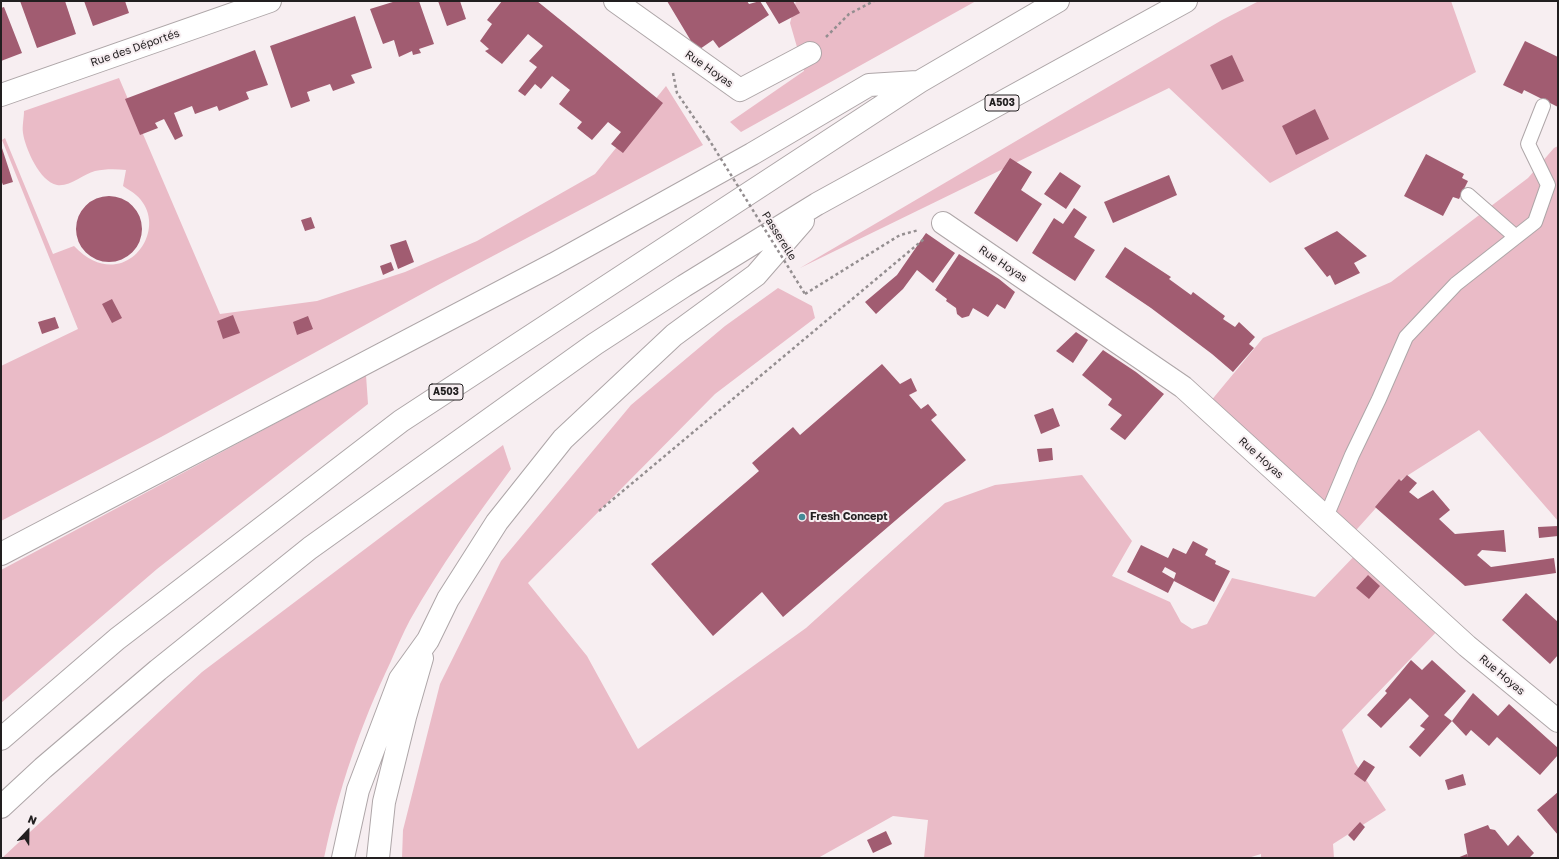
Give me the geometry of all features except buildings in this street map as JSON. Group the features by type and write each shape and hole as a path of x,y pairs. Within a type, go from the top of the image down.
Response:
{"main road":[{"name":"Rue des Déportés","path":"1,95 270,1"},
{"name":"Rue Hoyas","path":"614,1 740,90 810,52"},
{"name":"A503","path":"1,738 116,639 401,421 919,82 1058,1"},
{"name":"A503","path":"1,807 43,768 158,670 310,548 595,344 684,286 817,204 1186,1"},
{"path":"1,554 554,264 745,158 869,85 919,82"},
{"path":"343,858 358,790 400,680 428,640 448,599 496,522 563,439 674,334 756,275 817,204"},
{"name":"Rue Hoyas","path":"943,223 1183,387 1467,646 1558,721"},
{"path":"378,858 384,802 405,717 428,640"}],"lane":[{"path":"1326,517 1352,455 1380,399 1406,337 1456,284 1536,222 1548,185 1528,144 1543,106"},
{"path":"1468,196 1516,237"}],"path":[{"path":"810,52 848,14 874,1"},
{"name":"Passerelle","path":"677,93 708,138 806,294 900,235"},
{"path":"599,511 943,223"}],"shaded area":[{"path":"796,1 976,1 741,132 730,122 804,71 790,23"},
{"path":"1259,1 1451,1 1476,72 1270,183 1169,88 800,268 1222,20"},
{"path":"119,78 220,314 317,301 405,272 477,241 595,174 666,86 703,145 438,285 161,437 1,521 1,366 78,329 2,140 5,138 53,254 74,246 92,260 110,265 125,261 138,252 146,239 149,224 146,209 136,195 123,186 126,170 110,169 95,171 67,184 57,185 51,183 34,164 24,139 23,130 24,111"},
{"path":"1558,146 1558,521 1479,430 1402,479 1349,538 1205,408 1263,338 1391,282 1528,178 1554,148"},
{"path":"778,288 812,306 815,318 715,394 528,583 587,656 638,749 806,628 945,503 995,485 1082,475 1132,541 1112,576 1170,602 1181,622 1192,629 1207,624 1232,578 1315,597 1361,549 1444,624 1342,730 1355,763 1386,810 1333,844 1334,858 1261,858 1261,854 1248,858 924,858 928,820 893,816 818,858 402,858 403,830 440,684 501,561 631,405 725,326"},
{"path":"366,375 368,404 157,569 1,703 1,570"},
{"path":"503,445 511,469 458,543 421,600 405,630 380,685 360,733 344,782 336,807 324,858 2,858 202,672"}],"place":[{"name":"Fresh Concept","path":"802,517"}]}
